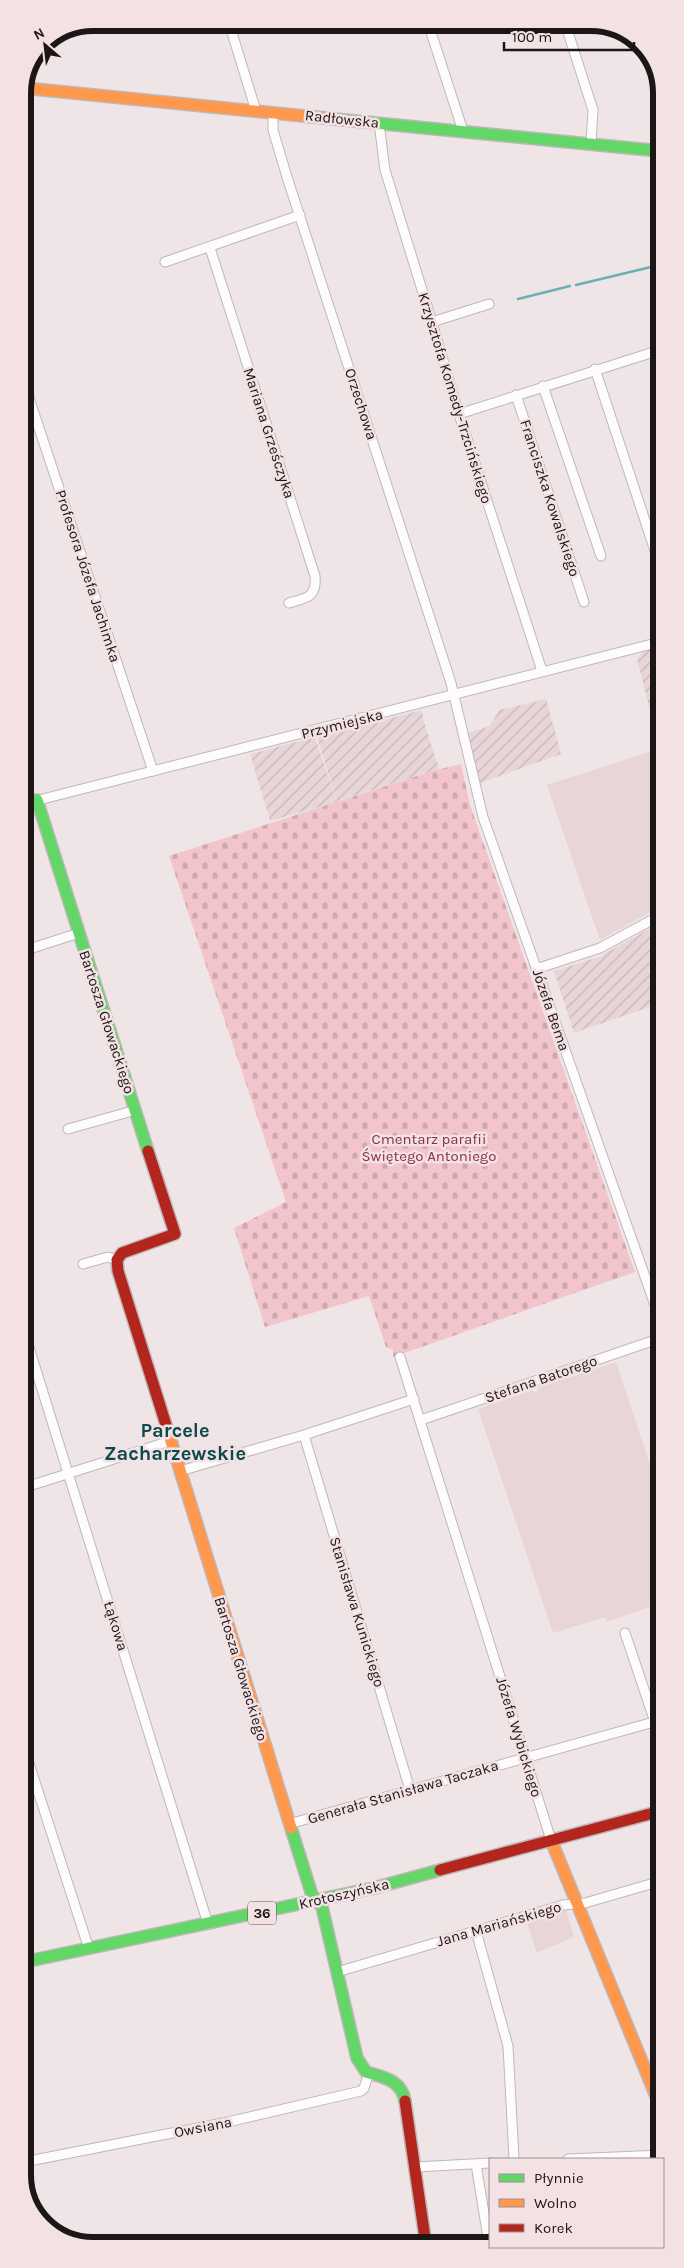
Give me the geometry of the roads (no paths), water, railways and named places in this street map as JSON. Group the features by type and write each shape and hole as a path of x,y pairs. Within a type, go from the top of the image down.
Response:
{"street":[{"path":"231,31 256,111"},
{"path":"431,31 463,132"},
{"path":"567,31 593,110 591,144"},
{"name":"Radłowska","path":"31,89 653,150"},
{"name":"Orzechowa","path":"273,112 274,135 454,695"},
{"name":"Krzysztofa Komedy-Trzcińskiego","path":"379,123 385,170 459,414 542,670"},
{"path":"165,262 210,248 300,215"},
{"name":"Mariana Grześczyka","path":"210,248 315,576 313,592 301,600 289,603"},
{"path":"432,322 489,304"},
{"path":"459,414 653,352"},
{"path":"596,369 653,544"},
{"path":"543,386 601,556"},
{"name":"Franciszka Kowalskiego","path":"516,395 584,602"},
{"name":"Profesora Józefa Jachimka","path":"31,404 153,771"},
{"name":"Przymiejska","path":"31,802 454,695 542,670 653,644"},
{"name":"Józefa Bema","path":"454,695 483,817 653,1299"},
{"name":"Bartosza Głowackiego","path":"37,800 175,1234 122,1253 117,1260 118,1271 289,1824 316,1901 322,1907 357,2058 362,2068 369,2073"},
{"path":"536,969 600,948 653,919"},
{"name":"Bartosza Głowackiego","path":"31,948 79,934"},
{"name":"Bartosza Głowackiego","path":"68,1129 136,1110"},
{"path":"83,1264 108,1257 117,1260"},
{"name":"Stefana Batorego","path":"421,1420 653,1341"},
{"name":"Łąkowa","path":"31,1353 208,1924"},
{"name":"Józefa Wybickiego","path":"400,1357 550,1840 653,2087"},
{"path":"180,1471 304,1435 414,1399"},
{"name":"Stanisława Kunickiego","path":"304,1435 410,1790"},
{"path":"31,1486 170,1441"},
{"path":"625,1633 653,1708"},
{"name":"Generała Stanisława Taczaka","path":"289,1824 653,1722"},
{"path":"31,1770 89,1949"},
{"name":"Krotoszyńska","path":"31,1961 316,1901 452,1868 653,1813"},
{"name":"Jana Mariańskiego","path":"337,1972 563,1905 576,1904 653,1884"},
{"path":"476,1931 508,2046 514,2158"},
{"path":"369,2073 395,2081 404,2093 425,2237"},
{"name":"Owsiana","path":"31,2161 245,2118 361,2091 364,2088 369,2073"},
{"path":"599,2158 653,2155"},
{"path":"415,2167 489,2163"},
{"path":"476,2164 488,2237"}],"water":[{"path":"653,2027 653,2050 651,2045 650,2030"}],"waterway":[{"path":"576,285 653,266"},
{"path":"518,299 570,286"}],"district":[{"name":"Parcele Zacharzewskie","path":"175,1442"}],"park label":[{"name":"Cmentarz parafii Świętego Antoniego","path":"429,1148"}]}
